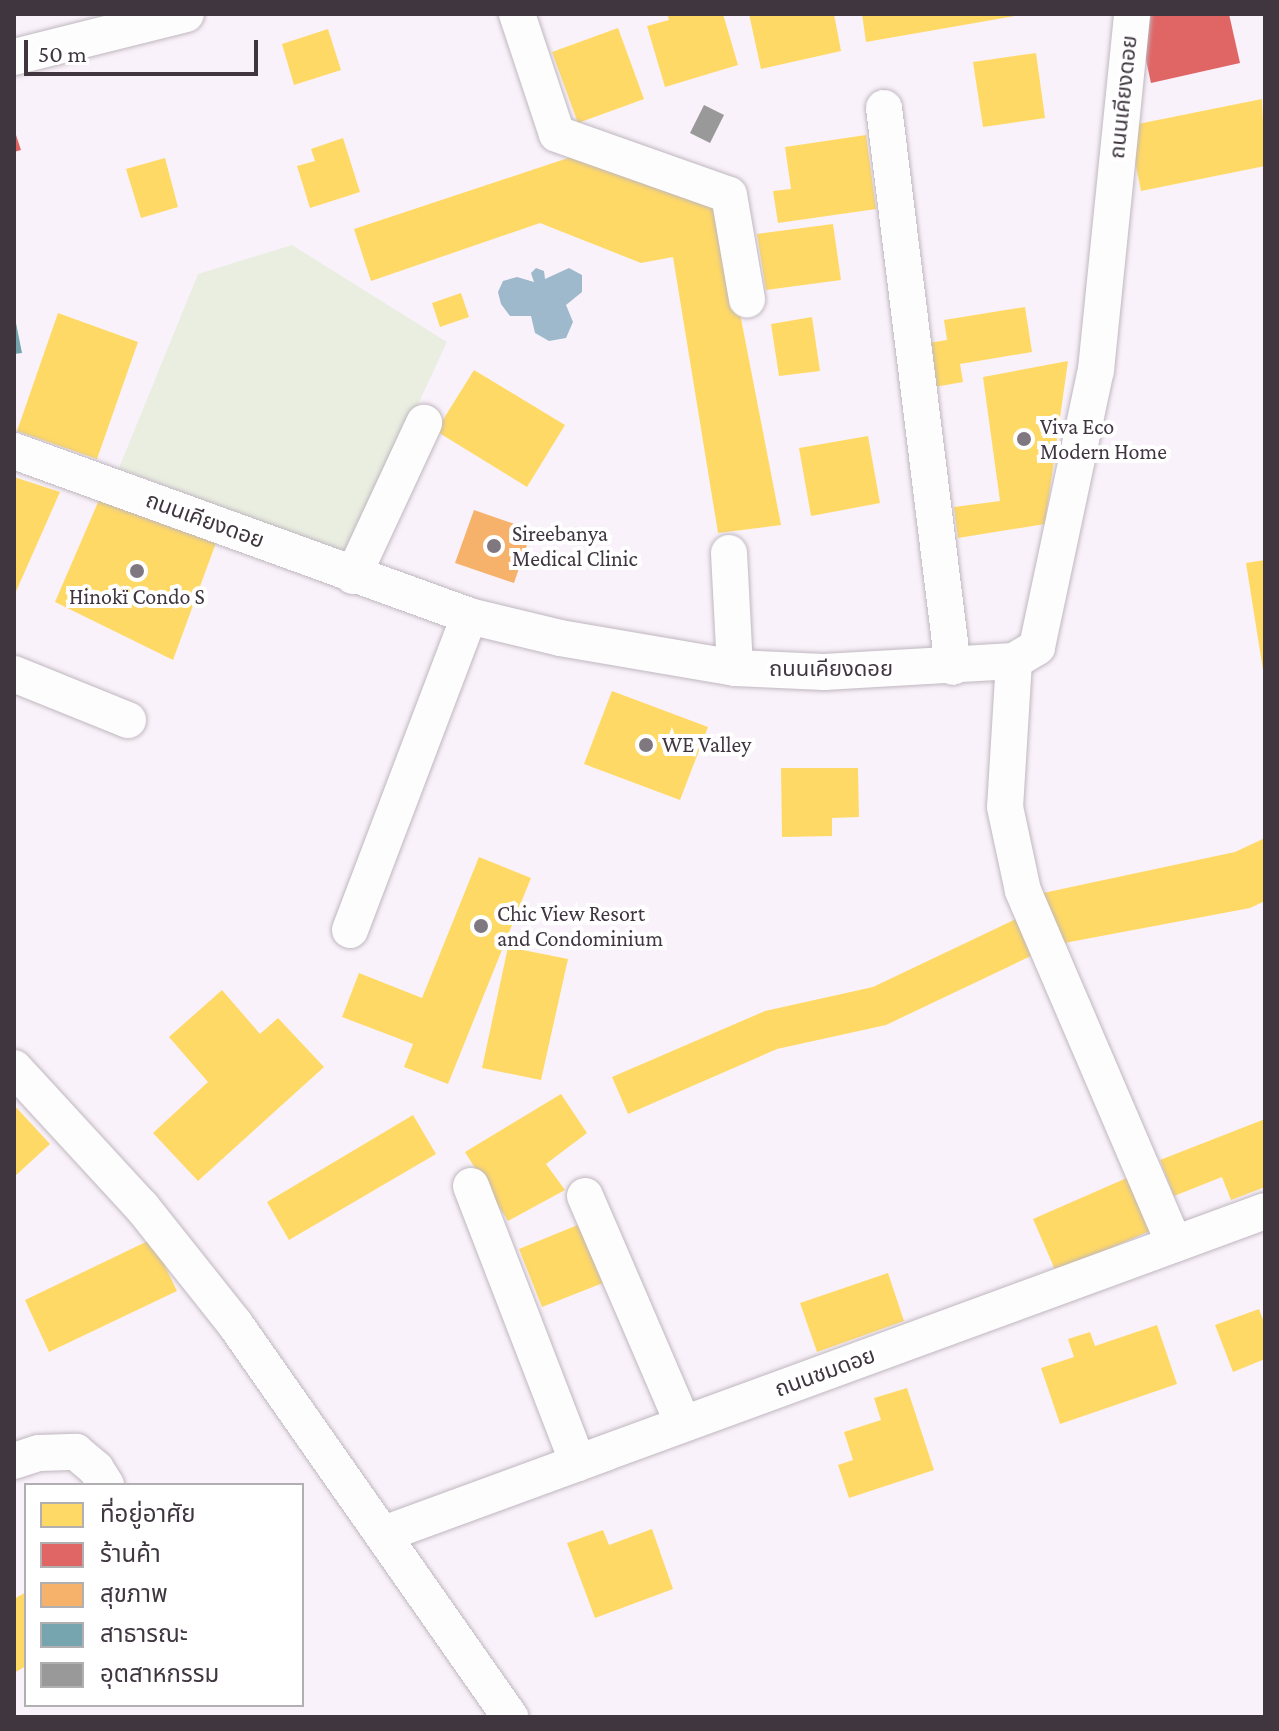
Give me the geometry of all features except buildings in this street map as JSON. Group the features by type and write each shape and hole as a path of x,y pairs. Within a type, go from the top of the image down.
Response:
{"street":[{"path":"14,57 186,14"},
{"path":"517,14 557,134 729,195 747,299"},
{"name":"ถนนเคียงดอย","path":"14,451 469,616 560,638 735,668 824,672 953,667 1014,661 1037,647 1096,370 1132,14"},
{"path":"884,108 953,667"},
{"path":"353,576 424,423"},
{"path":"729,553 735,668"},
{"path":"350,930 469,616"},
{"path":"1014,661 1005,807 1023,891 1174,1244"},
{"path":"14,674 128,720"},
{"path":"14,1068 142,1207 235,1324 510,1717"},
{"path":"471,1186 578,1463"},
{"path":"585,1196 683,1424"},
{"name":"ถนนชมดอย","path":"384,1534 1265,1211"},
{"path":"14,1461 39,1453 76,1452 96,1469 105,1483"}],"shaded area":[{"path":"292,245 447,342 348,555 119,468 198,274"}],"water":[{"path":"536,268 544,271 545,279 569,268 582,275 582,292 566,305 573,322 566,338 549,341 535,333 531,316 510,316 501,304 498,292 503,281 517,277 534,282 531,273"}],"place":[{"name":"Viva Eco Modern Home","path":"1024,439"},
{"name":"Sireebanya Medical Clinic","path":"494,546"},
{"name":"Hinokï Condo S","path":"137,571"},
{"name":"WE Valley","path":"646,745"},
{"name":"Chic View Resort and Condominium","path":"481,926"}]}
